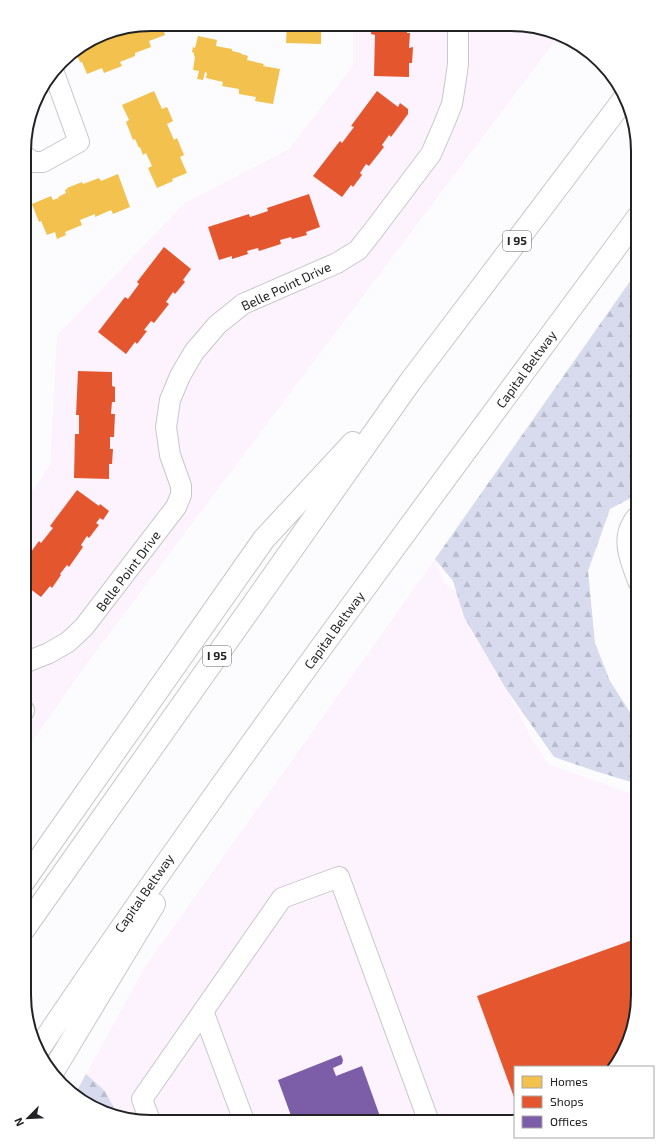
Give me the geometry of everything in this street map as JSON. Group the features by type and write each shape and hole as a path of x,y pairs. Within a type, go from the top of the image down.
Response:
{"highway":[{"name":"I 95","path":"31,919 410,382 621,103"},
{"name":"Capital Beltway","path":"42,1045 168,859 285,697 631,227"},
{"path":"31,871 264,539 410,382"},
{"path":"55,1067 177,865 285,697"}],"street":[{"name":"Belle Point Drive","path":"31,660 49,653 68,642 84,627 176,507 181,495 181,486 170,455 166,427 170,400 180,376 194,352 217,325 243,304 337,263 358,250 431,154 452,104 458,64 458,31"},
{"path":"31,160 33,162 43,162 79,142 56,78"},
{"path":"631,525 628,532 628,550 631,559"},
{"path":"148,1115 142,1099 282,898 339,877 426,1115"},
{"path":"203,1011 242,1115"}],"shaded area":[{"path":"353,31 519,31 534,33 556,40 88,662 31,743 31,493 50,465 57,335 185,203 289,149 353,66"},
{"path":"435,559 444,583 464,598 460,611 517,709 532,739 548,764 631,794 631,1003 625,1034 619,1048 607,1066 514,1066 514,1115 151,1115 135,1114 114,1109 105,1091 86,1074 145,967"}],"green space":[{"path":"631,280 631,498 610,509 588,571 595,643 610,681 631,714 631,782 554,757 506,689 464,617 453,581 435,559"},
{"path":"86,1074 105,1091 114,1109 91,1099 78,1090"}],"building: Homes":[{"path":"143,31 164,31 165,35 149,41 151,47 135,53 135,56 120,62 122,66 104,73 102,68 87,74 82,62 80,62 77,56 84,51 105,40 120,35"},
{"path":"287,31 321,31 321,44 286,43"},
{"path":"198,36 217,40 216,46 232,49 232,51 248,56 247,60 264,64 263,66 280,69 273,104 255,101 256,97 239,94 239,89 222,86 223,82 206,78 207,73 205,72 203,80 197,79 199,71 193,70 195,57 194,53 192,52 193,47 195,48"},
{"path":"154,91 162,109 167,107 173,121 167,124 174,140 177,138 184,155 180,157 187,173 172,179 173,181 157,188 148,168 152,166 146,153 143,155 135,139 133,140 126,122 129,120 122,105"},
{"path":"118,174 130,207 113,214 111,210 95,217 95,214 80,220 82,225 65,232 66,235 57,239 55,232 47,235 41,221 39,222 32,204 51,196 53,200 59,198 58,197 66,193 65,190 67,189 71,200 67,188 82,182 83,184 99,178 101,181"}],"building: Shops":[{"path":"371,31 407,31 407,33 410,33 409,48 413,47 412,63 409,63 409,77 374,76 375,35 371,34"},
{"path":"377,91 398,107 400,103 408,109 408,114 391,137 389,135 382,145 384,147 369,166 366,164 360,173 362,175 353,187 351,185 342,197 313,176 340,141 342,143 354,127 351,126"},
{"path":"309,194 320,227 306,232 307,235 292,239 291,237 280,240 281,244 259,251 258,248 247,251 248,254 232,259 232,256 219,260 208,227 249,214 250,217 268,211 267,208"},
{"path":"164,247 191,269 183,280 185,282 175,294 173,292 166,302 169,304 154,323 151,321 144,330 147,331 137,344 135,342 126,354 98,332 125,297 128,299 139,284 137,282"},
{"path":"78,371 112,372 112,386 115,387 115,402 112,402 111,414 115,414 114,437 110,437 110,449 113,449 112,464 109,464 109,479 74,478 75,434 79,434 79,415 76,415"},
{"path":"77,490 99,506 100,504 109,511 103,520 100,518 96,523 99,525 89,538 87,536 81,545 83,547 69,567 67,565 52,588 50,586 41,597 31,590 31,552 39,541 41,543 53,528 50,526"},
{"path":"631,941 631,1003 629,1018 625,1034 619,1048 607,1066 514,1066 514,1097 477,996"}],"building: Offices":[{"path":"341,1055 343,1060 342,1064 333,1068 336,1076 362,1066 380,1115 291,1115 278,1080"}]}
